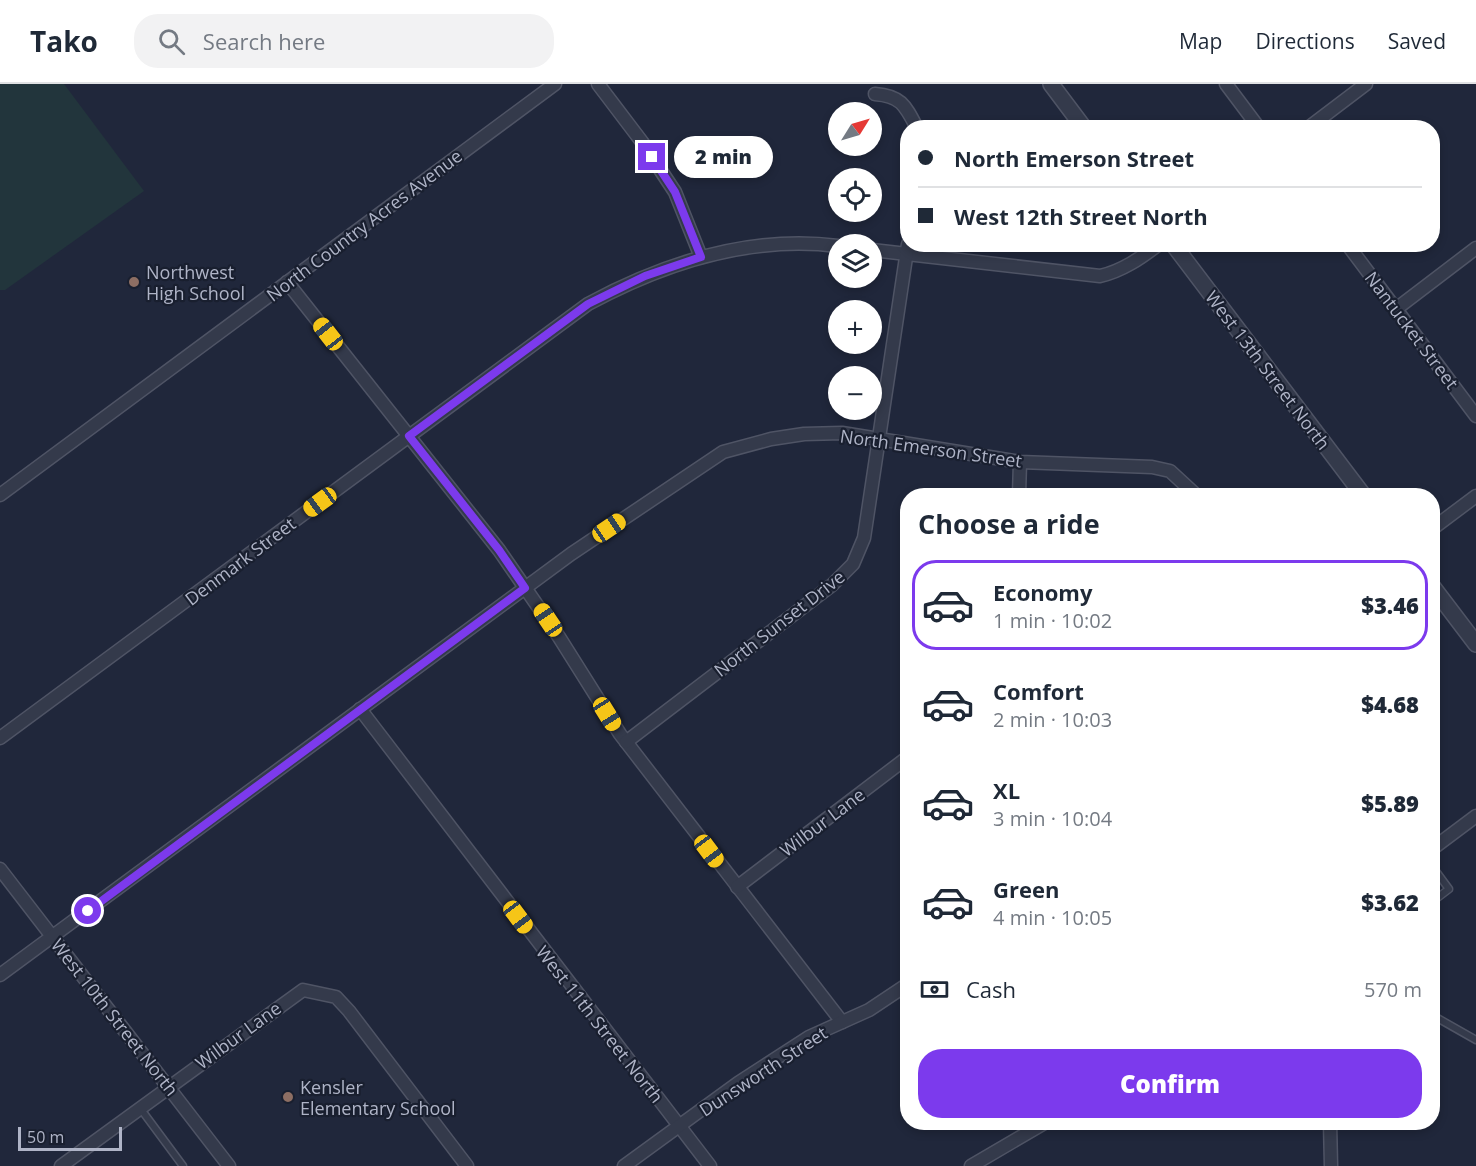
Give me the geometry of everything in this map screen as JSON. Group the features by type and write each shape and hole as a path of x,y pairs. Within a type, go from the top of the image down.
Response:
{"street":[{"name":"North Country Acres Avenue","path":"0,495 555,84"},
{"path":"598,84 642,142 675,192 701,257"},
{"path":"1051,84 1078,120"},
{"path":"1226,84 1253,120"},
{"path":"1319,120 1366,84"},
{"path":"875,94 892,95 906,107 913,120"},
{"name":"Denmark Street","path":"0,738 588,304 645,276 701,257 788,243 828,245"},
{"path":"1396,309 1476,248"},
{"path":"882,250 900,249"},
{"name":"North Sunset Drive","path":"626,742 832,585 853,564 864,538 908,252"},
{"path":"929,252 1100,276 1114,273 1148,252"},
{"name":"West 13th Street North","path":"1179,252 1358,488"},
{"name":"Nantucket Street","path":"1353,252 1476,416"},
{"path":"287,282 499,550 626,742 842,1022"},
{"name":"North Emerson Street","path":"0,975 525,588 723,452 771,439 804,434 842,433 1020,462 1152,467 1170,471 1188,488"},
{"path":"1019,488 1020,462"},
{"path":"1440,524 1476,496"},
{"path":"1440,599 1476,644"},
{"name":"West 11th Street North","path":"360,709 710,1166"},
{"name":"Wilbur Lane","path":"737,887 900,763"},
{"path":"1440,843 1476,816"},
{"name":"West 10th Street North","path":"0,869 229,1166"},
{"name":"Dunsworth Street","path":"624,1166 738,1083 809,1037 869,1010 900,989"},
{"name":"Wilbur Lane","path":"61,1166 303,990 336,997 467,1166"},
{"path":"971,1166 1032,1130"},
{"path":"1330,1130 1331,1166"}],"lane":[{"path":"1440,877 1449,889 1440,896"},
{"path":"1440,1020 1476,1040"},
{"path":"140,1107 183,1166"}],"shaded area":[{"path":"0,84 64,84 144,191 5,290 0,290"}],"place":[{"name":"Northwest High School","path":"134,282"},
{"name":"Kensler Elementary School","path":"288,1097"}],"route":[{"path":"88,911 525,588 499,550 409,436 588,304 645,276 701,257 675,192 652,157"}]}
